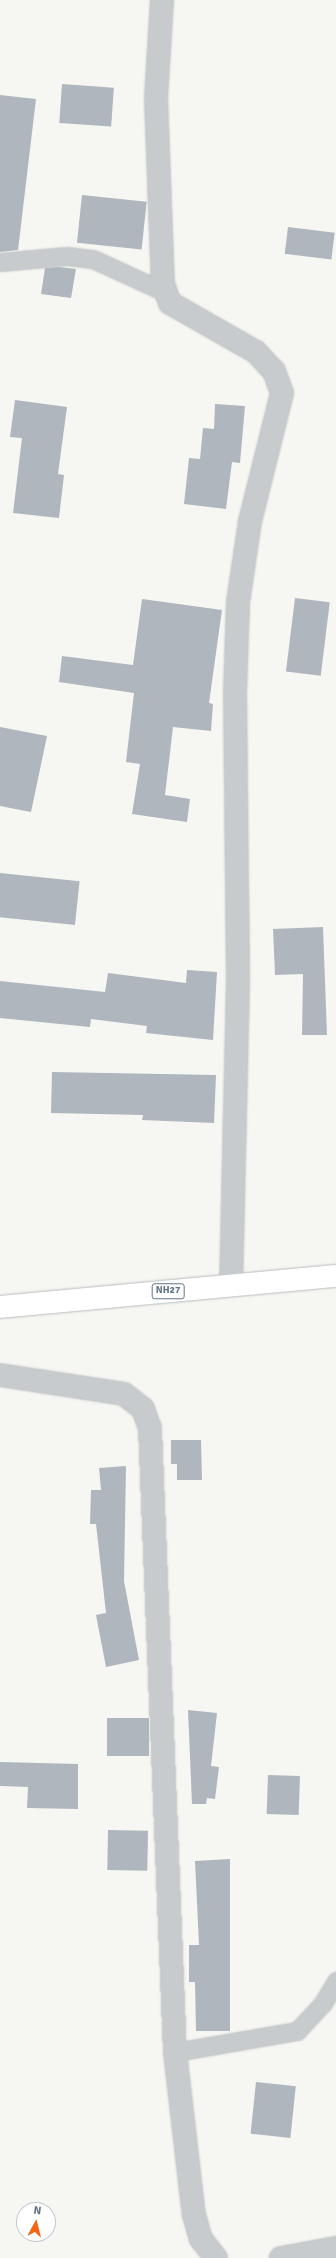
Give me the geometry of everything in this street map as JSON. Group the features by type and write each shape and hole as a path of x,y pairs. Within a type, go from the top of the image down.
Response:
{"highway":[{"name":"NH27","path":"0,1307 336,1276"}],"street":[{"path":"162,0 156,97 163,284 170,304 256,352 274,371 282,393 250,521 238,602 235,693 238,980 231,1285"},
{"path":"0,1375 124,1394 143,1409 150,1428 176,2052 194,2215 201,2239 216,2258"},
{"path":"281,2258 336,2248"}],"lane":[{"path":"0,262 67,256 93,259 167,293"},
{"path":"176,2052 297,2032 323,2004 336,1981"}],"building":[{"path":"62,84 114,88 111,127 59,123"},
{"path":"0,95 36,99 18,250 0,252"},
{"path":"82,195 147,202 142,250 77,243"},
{"path":"288,227 335,233 331,260 285,254"},
{"path":"59,267 76,269 71,298 41,294 45,268"},
{"path":"15,400 67,407 58,474 64,475 59,518 13,513 22,438 10,437"},
{"path":"215,404 245,406 240,463 232,462 226,509 184,504 189,458 200,459 203,428 214,429"},
{"path":"295,598 330,602 321,676 286,671"},
{"path":"142,599 222,610 209,703 213,704 211,731 173,727 165,795 190,799 187,822 132,814 140,764 126,762 134,693 59,682 62,656 133,665"},
{"path":"0,727 47,736 31,812 0,806"},
{"path":"0,873 80,881 75,925 0,917"},
{"path":"323,927 327,1035 302,1035 303,974 275,975 273,929"},
{"path":"187,970 217,972 213,1040 146,1033 147,1026 91,1019 90,1027 0,1018 0,981 105,992 108,973 186,983"},
{"path":"52,1072 216,1075 214,1123 142,1120 143,1115 51,1113"},
{"path":"171,1440 201,1440 202,1480 177,1480 177,1464 171,1464"},
{"path":"126,1466 124,1581 139,1660 106,1667 96,1615 106,1613 96,1524 90,1524 91,1490 101,1490 99,1468"},
{"path":"188,1710 217,1713 211,1766 219,1767 215,1799 207,1798 206,1804 192,1804"},
{"path":"107,1718 149,1718 149,1756 107,1756"},
{"path":"0,1762 78,1764 78,1809 27,1808 28,1787 0,1786"},
{"path":"268,1775 300,1776 299,1815 267,1814"},
{"path":"108,1830 148,1831 147,1871 107,1870"},
{"path":"230,1859 230,2031 196,2031 195,1982 189,1982 189,1945 199,1945 195,1861"},
{"path":"256,2082 296,2086 290,2138 251,2134"}]}
